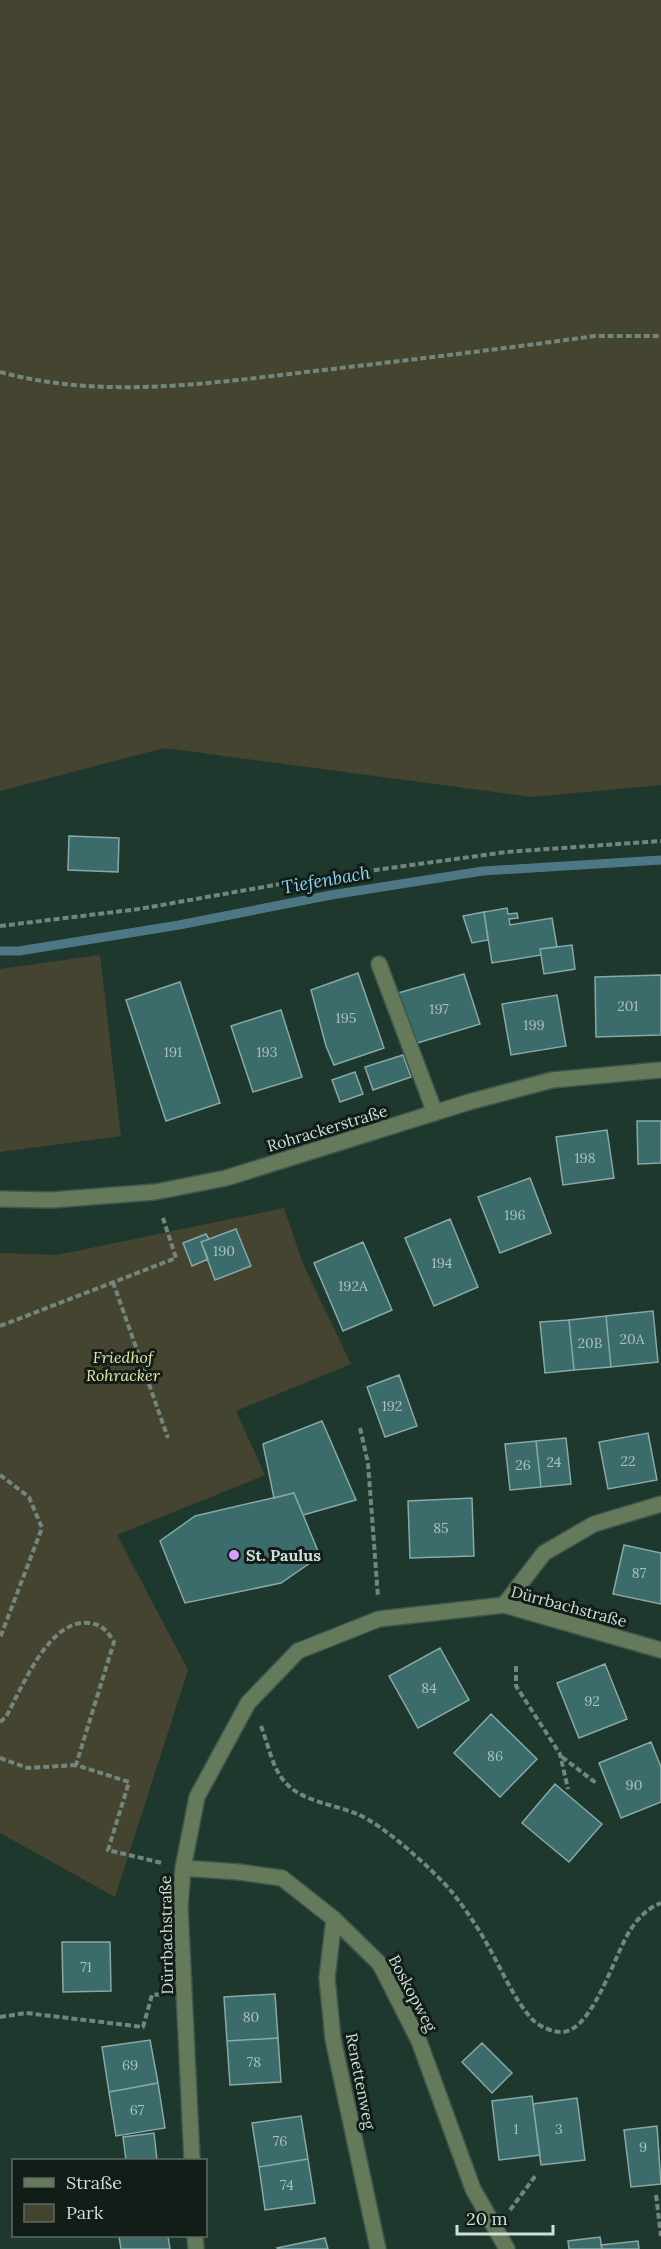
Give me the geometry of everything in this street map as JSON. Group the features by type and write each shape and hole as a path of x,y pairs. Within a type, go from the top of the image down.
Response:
{"street":[{"path":"379,964 435,1113"},
{"name":"Rohrackerstraße","path":"0,1199 51,1200 155,1192 216,1180 552,1080 661,1071"},
{"path":"504,1605 544,1553 594,1524 661,1504"},
{"name":"Dürrbachstraße","path":"192,2159 180,1907 183,1868 197,1797 248,1703 298,1651 379,1618 504,1605 661,1650"},
{"name":"Boskopweg","path":"183,1868 282,1878 334,1919 380,1964 419,2041 473,2189 507,2249"},
{"name":"Renettenweg","path":"334,1919 327,1978 333,2039 378,2249"}],"path":[{"path":"0,372 32,380 105,388 183,386 595,336 661,336"},
{"path":"0,926 139,909 303,880 506,852 661,841"},
{"path":"0,1326 176,1258 163,1218"},
{"path":"113,1282 168,1438"},
{"path":"360,1428 368,1463 379,1618"},
{"path":"0,1475 29,1497 42,1528 0,1638"},
{"path":"0,1722 6,1717 41,1652 66,1627 78,1622 93,1623 106,1630 114,1642 76,1765"},
{"path":"516,1666 516,1686 561,1757 568,1789"},
{"path":"248,1703 259,1721 280,1777 297,1793 358,1815 402,1844 451,1891 486,1943 508,1984 532,2020 549,2030 562,2032 573,2030 581,2022 603,1986 629,1930 650,1907 661,1903"},
{"path":"561,1757 596,1783"},
{"path":"0,1758 28,1768 76,1765 129,1782 108,1850 183,1868"},
{"path":"0,2017 26,2013 142,2026 152,1995 184,1992"},
{"path":"496,2230 536,2175"},
{"path":"656,2194 661,2236"}],"green space":[{"path":"0,0 661,0 661,785 532,797 164,748 0,791"},
{"path":"100,955 121,1136 0,1152 0,969"},
{"name":"Friedhof Rohracker","path":"284,1208 303,1264 351,1364 236,1411 265,1475 117,1535 188,1670 115,1897 0,1833 0,1253 57,1255"}],"building":[{"path":"69,836 119,838 118,872 68,870"},
{"path":"507,908 508,914 517,913 518,918 509,919 510,925 552,918 557,947 540,949 541,955 492,963 484,912"},
{"path":"484,912 488,940 472,943 463,916"},
{"path":"572,945 575,969 544,974 540,949"},
{"path":"358,973 384,1048 334,1065 326,1046 311,990"},
{"path":"464,974 480,1024 414,1044 398,993"},
{"path":"661,975 661,1035 596,1037 595,977"},
{"path":"180,982 220,1103 166,1121 126,1000"},
{"path":"557,995 566,1046 511,1055 502,1004"},
{"path":"281,1010 302,1077 253,1092 231,1026"},
{"path":"403,1055 411,1077 373,1090 365,1067"},
{"path":"355,1072 363,1094 340,1102 332,1080"},
{"path":"637,1121 661,1121 661,1163 638,1164"},
{"path":"607,1130 614,1178 563,1185 556,1137"},
{"path":"530,1178 551,1233 500,1253 478,1197"},
{"path":"450,1219 478,1287 434,1306 405,1238"},
{"path":"236,1229 251,1266 215,1280 201,1242"},
{"path":"206,1234 209,1239 201,1242 208,1259 192,1266 183,1243"},
{"path":"363,1242 392,1310 343,1331 314,1263"},
{"path":"653,1311 658,1362 611,1367 606,1316"},
{"path":"606,1316 611,1367 574,1370 569,1320"},
{"path":"569,1320 574,1370 545,1373 540,1322"},
{"path":"399,1375 417,1426 385,1437 367,1387"},
{"path":"322,1421 356,1500 303,1515 294,1493 274,1498 263,1444"},
{"path":"648,1433 657,1480 608,1489 599,1442"},
{"path":"566,1438 571,1484 541,1487 536,1441"},
{"path":"536,1441 541,1487 510,1490 505,1444"},
{"path":"294,1493 320,1556 281,1583 185,1603 160,1541 195,1516"},
{"path":"472,1498 474,1556 410,1558 408,1501"},
{"path":"624,1545 661,1553 661,1604 613,1594"},
{"path":"440,1648 469,1700 418,1728 389,1676"},
{"path":"605,1664 627,1719 579,1738 557,1683"},
{"path":"491,1714 537,1759 500,1797 454,1753"},
{"path":"651,1742 661,1767 661,1802 621,1818 599,1763"},
{"path":"555,1784 602,1824 569,1862 522,1823"},
{"path":"62,1942 110,1942 111,1991 63,1992"},
{"path":"275,1994 278,2038 227,2041 224,1997"},
{"path":"278,2038 281,2082 230,2085 227,2041"},
{"path":"150,2040 158,2083 109,2092 102,2047"},
{"path":"482,2043 512,2073 492,2093 462,2062"},
{"path":"158,2083 165,2128 116,2136 109,2092"},
{"path":"532,2096 540,2155 499,2160 492,2101"},
{"path":"577,2098 585,2160 541,2165 533,2104"},
{"path":"301,2116 308,2159 259,2167 252,2123"},
{"path":"657,2126 661,2184 631,2187 624,2130"},
{"path":"154,2133 157,2159 126,2159 123,2137"},
{"path":"308,2159 315,2203 265,2210 259,2167"},
{"path":"119,2237 168,2237 170,2249 121,2249"},
{"path":"600,2237 602,2249 569,2249 568,2241"},
{"path":"325,2238 328,2249 277,2248"},
{"path":"638,2241 639,2249 602,2249 601,2245"}],"waterway":[{"name":"Tiefenbach","path":"0,951 19,951 179,925 331,895 483,871 661,860"}],"place":[{"name":"St. Paulus","path":"234,1555"}]}
